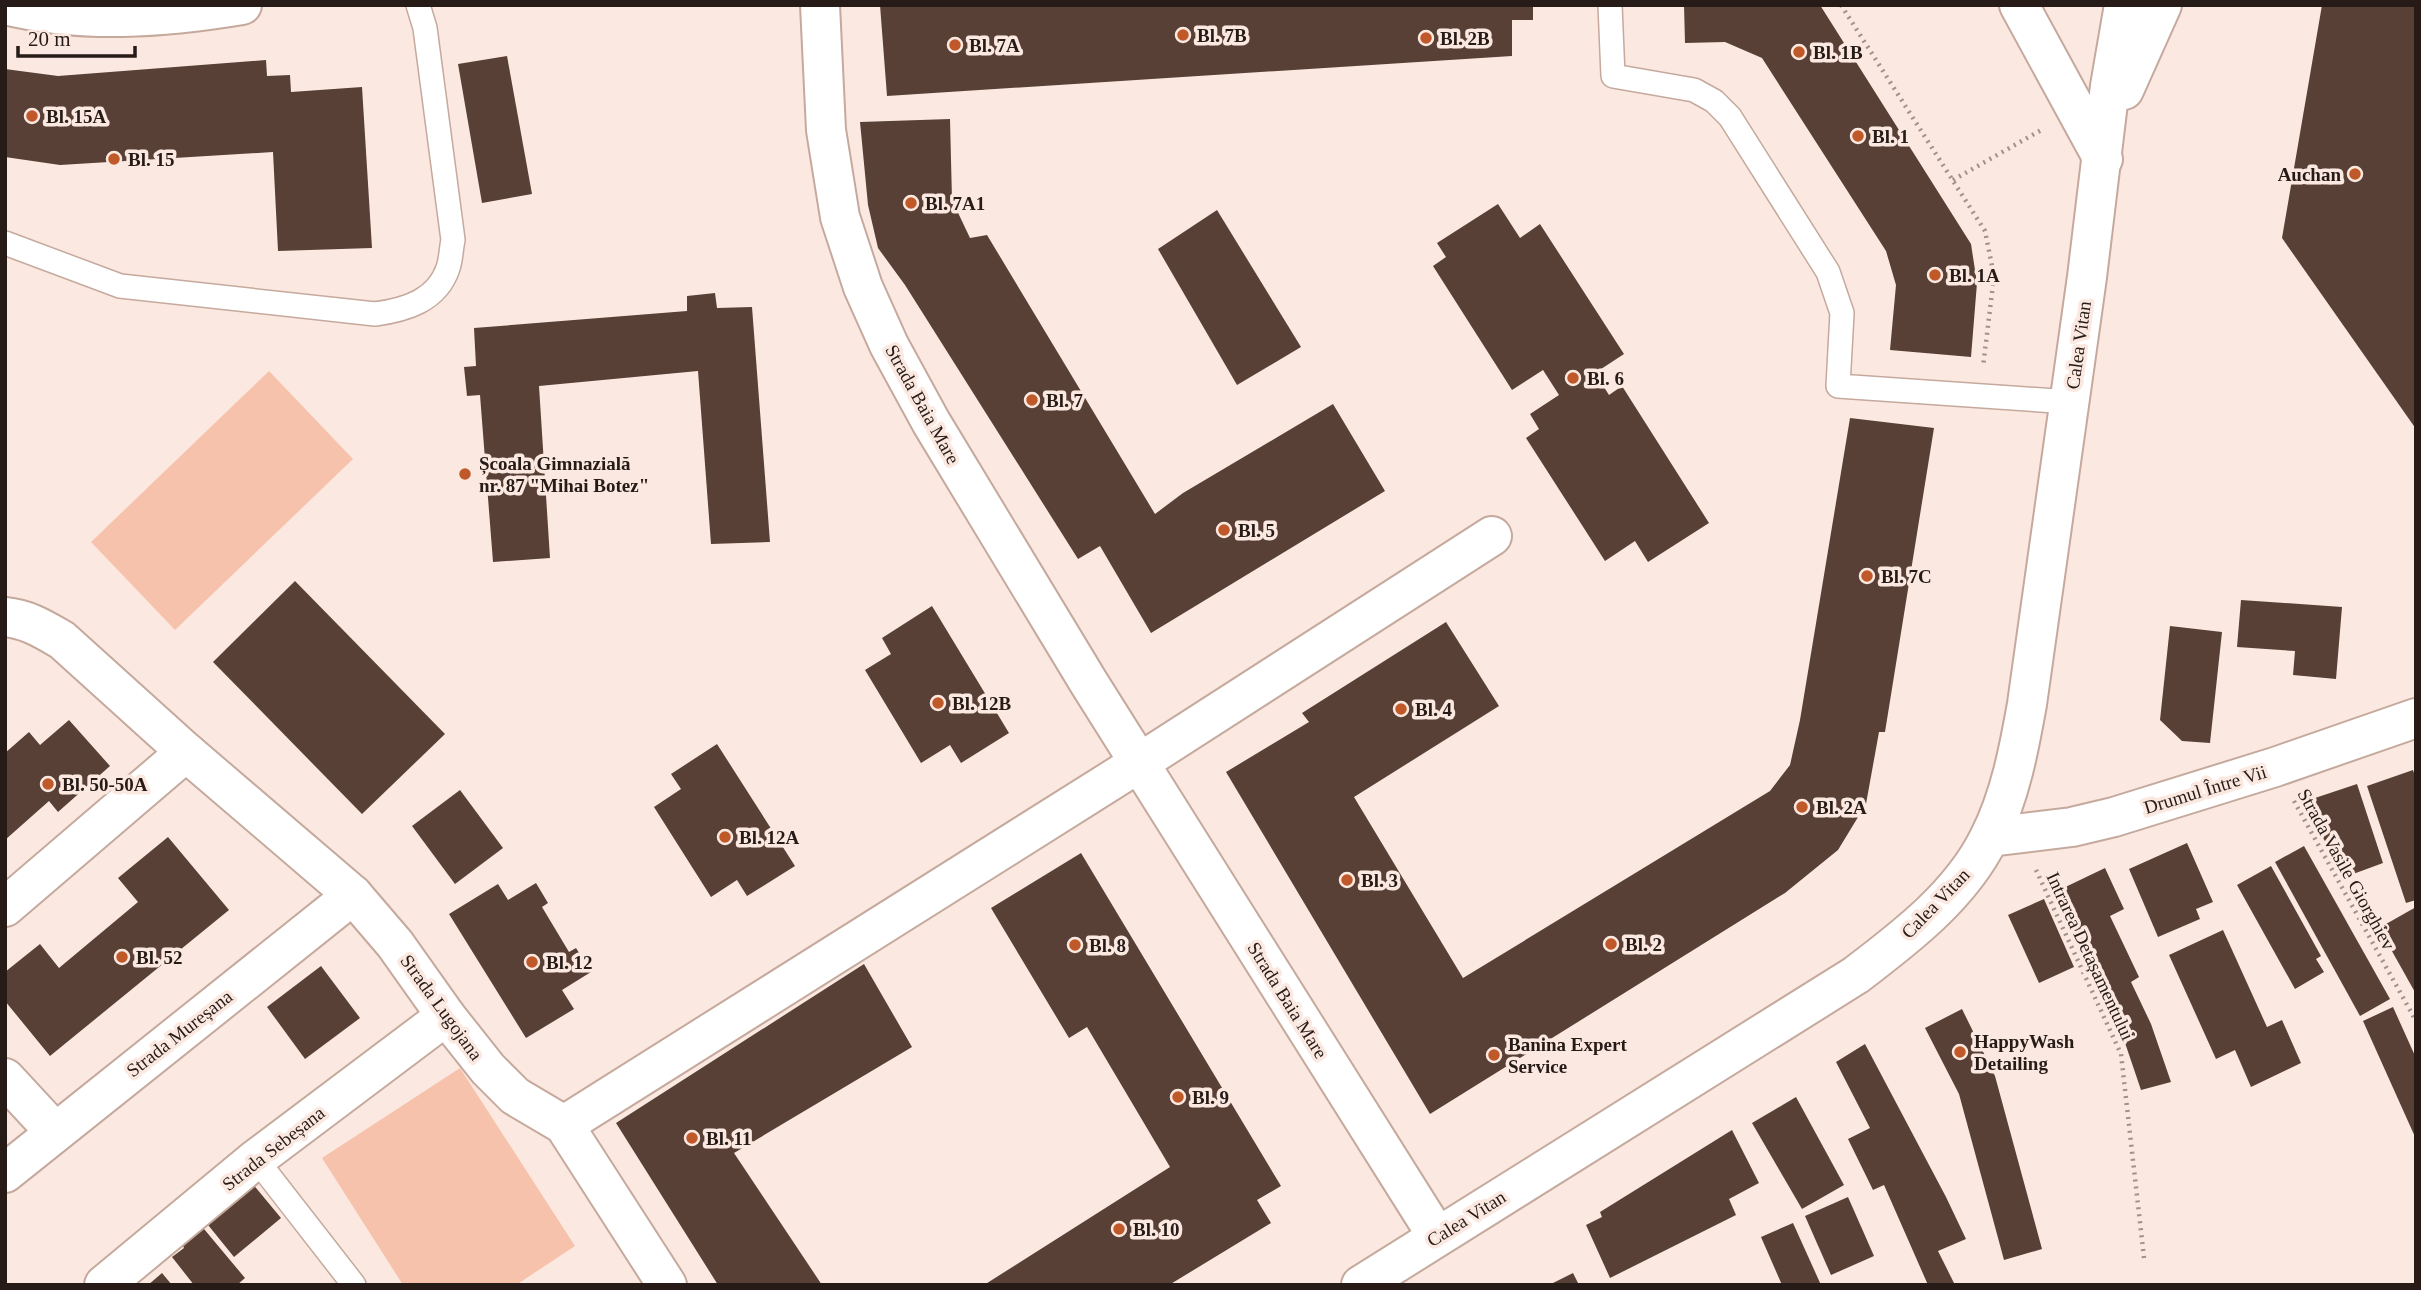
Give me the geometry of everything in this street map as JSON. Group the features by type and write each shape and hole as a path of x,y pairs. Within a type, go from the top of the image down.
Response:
{"street":[{"path":"5,5 54,15 114,18 155,16 242,5"},
{"name":"Strada Baia Mare","path":"820,5 826,130 840,217 863,287 889,345 931,422 1139,763 1437,1236"},
{"path":"2019,5 2103,159"},
{"name":"Calea Vitan","path":"1361,1285 1856,975 1893,947 1938,906 1970,869 2005,836 2010,780 2025,715 2103,159 2110,86 2124,5"},
{"name":"Calea Vitan","path":"2103,159 2123,93 2162,5"},
{"path":"564,1125 1139,763 1492,536"},
{"name":"Strada Lugojana","path":"9,621 38,626 62,640 186,752 353,895 395,944 488,1069 515,1096 564,1125 667,1285"},
{"name":"Drumul Între Vii","path":"2005,836 2072,827 2114,817 2275,767 2416,718"},
{"path":"5,907 186,752"},
{"name":"Strada Mureșana","path":"5,1173 353,895"},
{"name":"Strada Sebeșana","path":"104,1285 256,1159 446,1016"},
{"path":"5,1079 55,1132"}],"lane":[{"path":"5,243 120,286 374,314 414,305 435,289 447,270 453,240 425,28 418,5"},
{"path":"1610,5 1612,76 1694,90 1714,101 1730,117 1828,272 1842,313 1838,386 2070,402"},
{"path":"256,1159 354,1285"}],"path":[{"path":"1841,5 1985,232 1994,276 1979,396"},
{"path":"1953,180 2076,110"},
{"name":"Strada Vasile Giorghiev","path":"2275,767 2416,1021"},
{"name":"Intrarea Detașamentului","path":"2005,836 2121,1054 2144,1258"}],"shaded area":[{"path":"269,371 353,459 175,630 91,542"},
{"path":"460,1068 575,1246 516,1285 403,1285 322,1158"}],"building":[{"path":"880,5 1533,5 1533,20 1512,20 1512,56 887,96"},
{"path":"1684,5 1820,5 1971,244 1977,283 1971,357 1890,350 1896,285 1886,251 1762,58 1725,42 1685,43"},
{"name":"Auchan","path":"2322,5 2416,5 2416,429 2282,238"},
{"path":"507,56 532,194 482,203 458,64"},
{"name":"Bl. 15","path":"266,60 267,76 290,75 291,92 362,87 372,248 278,251 273,152 60,165 5,157 5,69 58,76"},
{"path":"950,119 952,200 970,238 987,235 1155,514 1183,493 1333,404 1385,491 1151,633 1100,546 1078,559 905,285 878,248 868,205 860,122"},
{"name":"Bl. 6","path":"1498,204 1520,238 1540,224 1624,354 1595,373 1609,395 1622,386 1709,523 1648,562 1635,541 1605,561 1526,438 1539,429 1530,414 1559,395 1543,370 1512,390 1433,266 1446,257 1437,243"},
{"path":"1217,210 1301,347 1237,385 1158,249"},
{"path":"715,293 717,308 752,307 770,542 711,544 698,371 539,386 550,558 493,562 480,395 467,396 464,367 476,366 474,328 687,311 687,296"},
{"path":"1850,418 1934,428 1885,732 1879,732 1866,804 1838,850 1785,893 1430,1114 1226,772 1309,722 1302,713 1446,622 1499,706 1354,797 1463,978 1770,791 1790,765 1800,720"},
{"path":"295,581 445,734 362,814 213,662"},
{"path":"2241,600 2342,607 2336,679 2293,675 2295,651 2237,647"},
{"name":"Bl. 12B","path":"932,606 1009,733 961,763 950,745 921,763 865,670 891,654 882,638"},
{"path":"2170,626 2222,632 2210,743 2182,741 2160,720"},
{"name":"Bl. 50-50A","path":"69,720 110,766 58,812 49,801 5,840 5,753 29,732 40,745"},
{"name":"Bl. 12A","path":"717,744 795,866 747,896 737,880 711,897 654,807 681,789 671,774"},
{"path":"2413,770 2416,779 2416,900 2406,903 2367,786"},
{"path":"2357,784 2383,863 2345,877 2303,802"},
{"path":"460,790 503,848 455,884 412,826"},
{"name":"Bl. 52","path":"168,837 229,910 50,1056 5,1001 5,972 40,944 59,968 138,902 118,878"},
{"path":"2187,843 2213,902 2196,909 2200,919 2158,937 2129,869"},
{"path":"2304,846 2390,999 2360,1016 2275,862"},
{"path":"1081,853 1281,1186 1257,1200 1271,1223 1169,1285 984,1285 1170,1167 1087,1027 1069,1038 991,908"},
{"path":"2271,866 2321,956 2316,959 2324,972 2295,989 2237,885"},
{"path":"2105,868 2124,909 2110,916 2139,977 2131,982 2151,1024 2171,1082 2141,1090 2121,1031 2055,892"},
{"name":"Bl. 12","path":"536,883 548,903 542,907 569,952 576,948 591,972 562,990 574,1009 526,1038 449,914 498,884 508,900"},
{"path":"2044,899 2074,967 2039,983 2008,915"},
{"path":"2416,907 2416,994 2379,928"},
{"path":"2223,930 2267,1027 2282,1020 2301,1063 2251,1087 2235,1050 2216,1059 2169,955"},
{"name":"Bl. 11","path":"864,964 912,1047 734,1153 822,1285 718,1285 616,1123"},
{"path":"321,966 360,1018 305,1059 267,1007"},
{"path":"2393,1007 2416,1058 2416,1139 2363,1021"},
{"path":"1962,1009 1995,1076 2042,1249 2004,1260 1959,1094 1925,1028"},
{"path":"1865,1044 1966,1239 1938,1251 1955,1285 1928,1285 1884,1185 1873,1190 1848,1139 1870,1128 1836,1062"},
{"path":"1796,1097 1844,1185 1802,1209 1752,1123"},
{"path":"1732,1130 1759,1183 1729,1199 1736,1215 1610,1278 1586,1225 1602,1217 1600,1212"},
{"path":"251,1182 281,1218 234,1257 204,1220"},
{"path":"1848,1197 1874,1256 1831,1275 1805,1216"},
{"path":"199,1223 245,1278 237,1285 194,1285 172,1257 184,1248 180,1239"},
{"path":"1793,1223 1821,1285 1782,1285 1761,1237"},
{"path":"162,1273 172,1285 148,1285"},
{"path":"1573,1273 1579,1285 1549,1285"}],"place":[{"name":"Bl. 7B","path":"1183,35"},
{"name":"Bl. 2B","path":"1426,38"},
{"name":"Bl. 7A","path":"955,45"},
{"name":"Bl. 1B","path":"1799,52"},
{"name":"Bl. 15A","path":"32,116"},
{"name":"Bl. 1","path":"1858,136"},
{"name":"Bl. 15","path":"114,159"},
{"name":"Auchan","path":"2355,174"},
{"name":"Bl. 7A1","path":"911,203"},
{"name":"Bl. 1A","path":"1935,275"},
{"name":"Bl. 6","path":"1573,378"},
{"name":"Bl. 7","path":"1032,400"},
{"name":"Școala Gimnazială nr. 87 \"Mihai Botez\"","path":"465,474"},
{"name":"Bl. 5","path":"1224,530"},
{"name":"Bl. 7C","path":"1867,576"},
{"name":"Bl. 12B","path":"938,703"},
{"name":"Bl. 4","path":"1401,709"},
{"name":"Bl. 50-50A","path":"48,784"},
{"name":"Bl. 2A","path":"1802,807"},
{"name":"Bl. 12A","path":"725,837"},
{"name":"Bl. 3","path":"1347,880"},
{"name":"Bl. 2","path":"1611,944"},
{"name":"Bl. 8","path":"1075,945"},
{"name":"Bl. 52","path":"122,957"},
{"name":"Bl. 12","path":"532,962"},
{"name":"HappyWash Detailing","path":"1960,1052"},
{"name":"Banina Expert Service","path":"1494,1055"},
{"name":"Bl. 9","path":"1178,1097"},
{"name":"Bl. 11","path":"692,1138"},
{"name":"Bl. 10","path":"1119,1229"}]}
